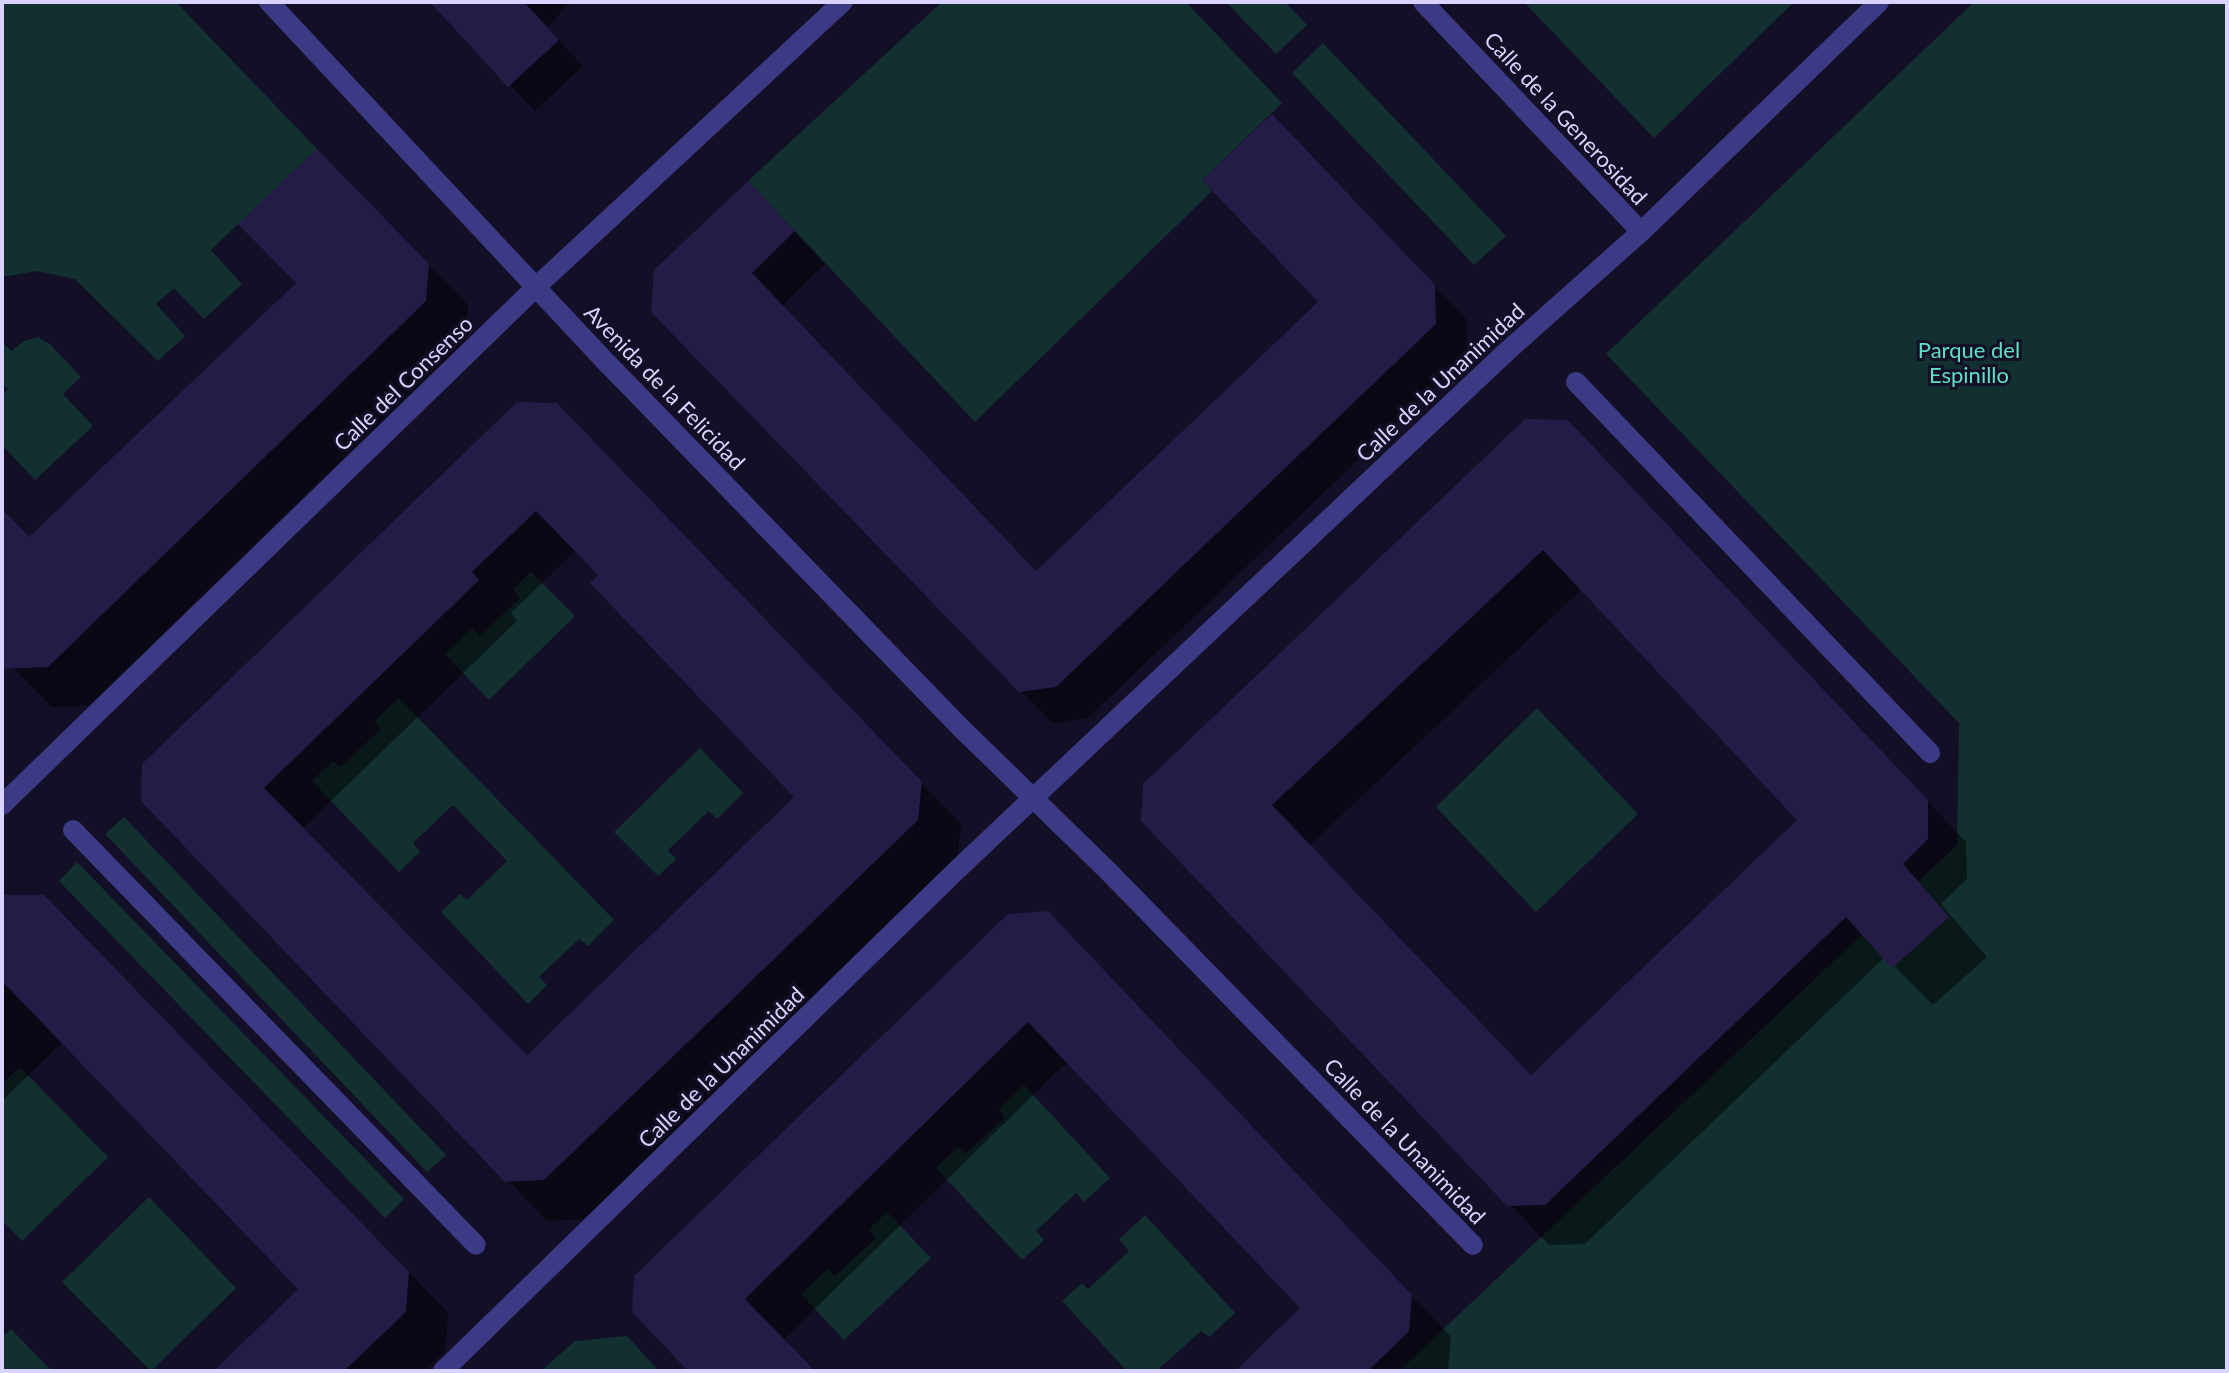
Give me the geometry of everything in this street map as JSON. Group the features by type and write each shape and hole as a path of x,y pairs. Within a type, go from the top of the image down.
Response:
{"street":[{"name":"Avenida de la Felicidad","path":"269,2 536,287 961,728 1033,798"},
{"name":"Calle del Consenso","path":"2,805 536,287 843,2"},
{"name":"Calle de la Generosidad","path":"1423,2 1641,232"},
{"name":"Calle de la Unanimidad","path":"443,1371 1033,798 1504,354 1641,232 1879,2"},
{"path":"1576,382 1930,753"},
{"name":"Calle de la Unanimidad","path":"1033,798 1473,1245"},
{"path":"73,830 476,1245"}],"green space":[{"path":"2,2 176,2 317,149 211,250 242,284 204,319 174,288 156,304 185,336 158,361 75,279 37,271 2,277"},
{"path":"942,2 1186,2 1282,103 1202,180 1212,191 975,422 748,181"},
{"path":"1226,2 1285,2 1307,25 1276,54"},
{"path":"1524,2 1794,2 1654,138"},
{"name":"Parque del Espinillo","path":"1974,2 2227,2 2227,1371 1399,1371 1957,845 1959,723 1606,354"},
{"path":"1323,43 1506,236 1474,265 1292,73"},
{"path":"38,337 50,344 81,377 63,394 93,426 35,480 2,445 2,395 8,389 2,383 2,342 11,351 24,341"},
{"path":"531,572 575,616 489,700 445,654 472,628 480,636 520,598 513,589"},
{"path":"399,698 614,920 588,946 579,939 539,977 547,985 528,1004 441,912 460,894 467,900 507,861 453,805 413,843 420,852 399,872 312,781 333,761 341,767 381,729 374,721"},
{"path":"1537,708 1638,814 1536,912 1436,807"},
{"path":"700,748 743,793 717,819 709,811 668,850 676,859 658,876 614,832"},
{"path":"124,817 446,1155 427,1172 105,834"},
{"path":"77,862 404,1199 385,1218 59,881"},
{"path":"20,1067 108,1157 22,1241 2,1220 2,1084"},
{"path":"1024,1085 1110,1178 1084,1202 1076,1193 1036,1231 1044,1240 1022,1260 936,1168 958,1147 965,1154 1005,1118 999,1109"},
{"path":"149,1197 236,1288 151,1371 62,1282"},
{"path":"887,1212 931,1258 844,1340 801,1294 827,1269 835,1276 876,1238 869,1229"},
{"path":"1145,1215 1235,1313 1209,1337 1201,1331 1160,1368 1161,1371 1127,1371 1062,1301 1082,1283 1088,1289 1129,1251 1119,1239"},
{"path":"11,1329 52,1371 2,1371 2,1337"},
{"path":"627,1336 659,1371 541,1371 575,1341"}],"building":[{"path":"430,2 524,2 559,40 508,87"},
{"path":"1272,114 1435,285 1436,324 1056,687 1019,692 651,312 654,270 748,181 795,231 752,273 1036,571 1318,302 1202,180"},
{"path":"317,149 429,264 426,301 48,667 2,669 2,509 29,537 296,283 238,224"},
{"path":"517,402 557,403 922,782 918,820 712,1019 544,1180 505,1182 141,801 142,764","holes":["536,511 598,575 590,583 794,797 527,1055 264,788 479,580 472,572"]},
{"path":"1525,419 1568,420 1928,800 1928,839 1903,864 1949,917 1892,968 1846,917 1545,1205 1507,1206 1141,821 1143,784","holes":["1543,550 1797,820 1531,1075 1272,805"]},
{"path":"2,895 44,895 409,1272 406,1312 344,1371 214,1371 298,1289 2,981"},
{"path":"1048,911 1412,1295 1409,1331 1368,1371 1235,1371 1300,1308 1028,1022 745,1299 815,1371 688,1371 632,1312 634,1276 1008,914"}]}
